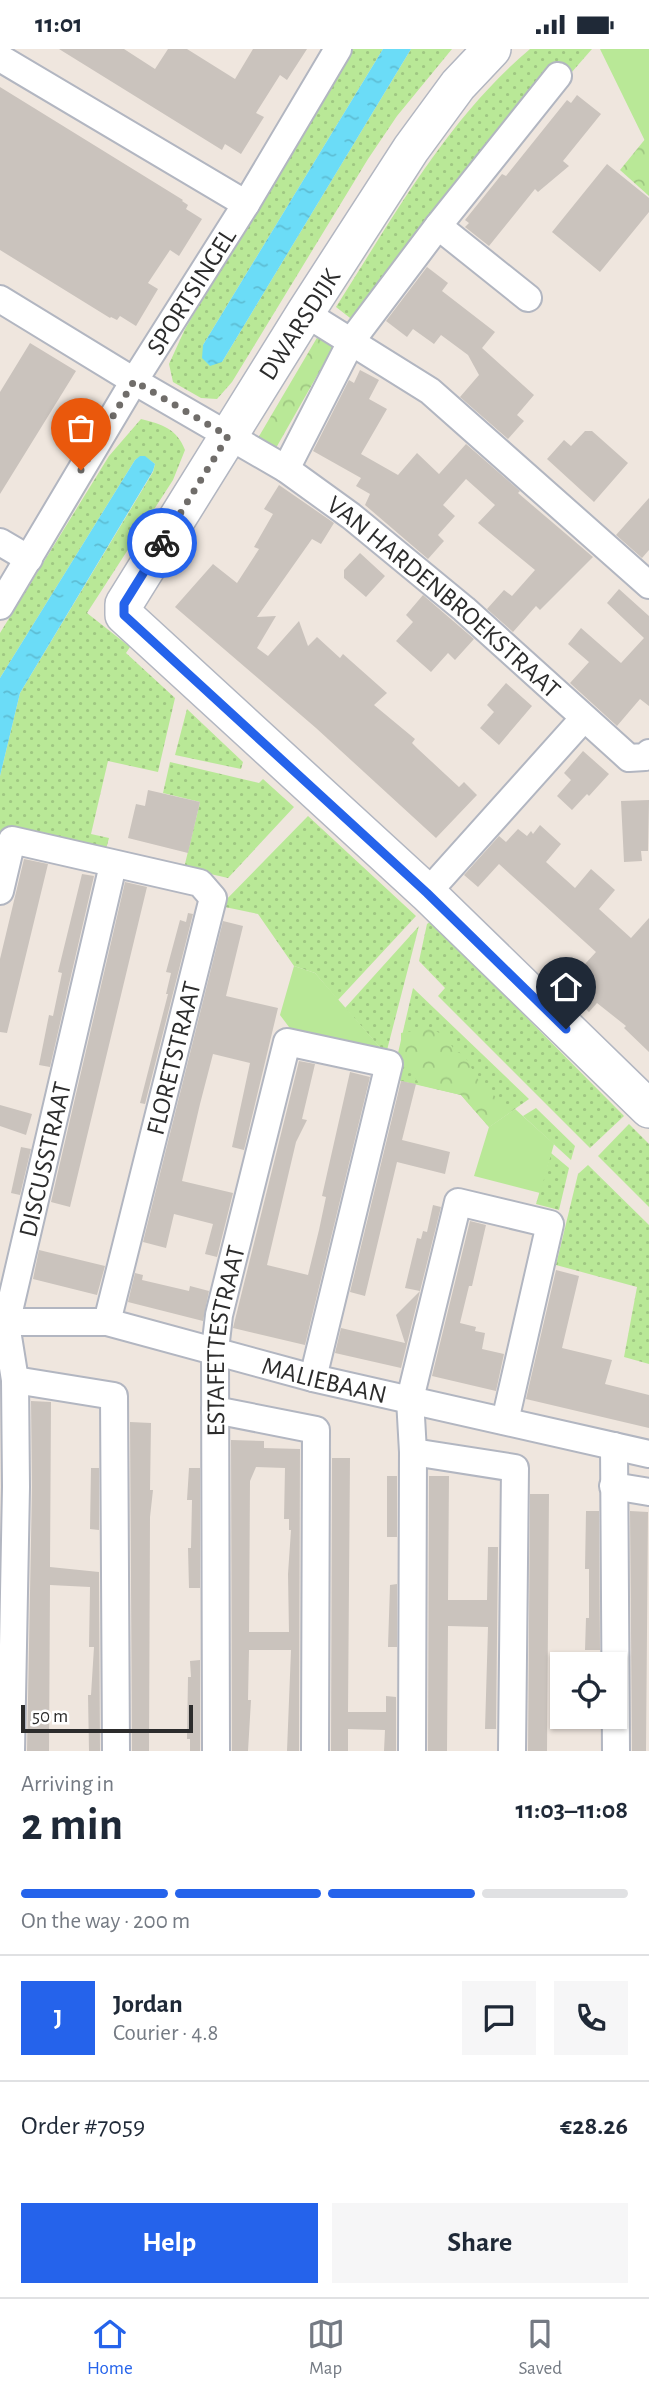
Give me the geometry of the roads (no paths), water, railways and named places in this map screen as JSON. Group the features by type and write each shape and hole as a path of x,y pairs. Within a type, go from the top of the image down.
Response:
{"street":[{"name":"SPORTSINGEL","path":"0,606 134,381 246,205 338,49"},
{"name":"DWARSDIJK","path":"427,893 124,615 122,610 305,313 411,149 458,85 492,49"},
{"path":"0,58 246,205"},
{"path":"286,469 352,340 438,226 558,76"},
{"path":"438,226 528,298"},
{"name":"VAN HARDENBROEKSTRAAT","path":"4,310 286,469 352,516 464,609 629,758 645,757 649,753"},
{"path":"305,313 430,391 649,585"},
{"path":"0,542 29,559"},
{"path":"584,718 427,893 649,1109"},
{"path":"0,891 12,840 113,865"},
{"name":"FLORETSTRAAT","path":"107,1322 212,898 200,883 113,865"},
{"name":"DISCUSSTRAAT","path":"11,1751 16,1486 15,1380 3,1323 113,865"},
{"name":"ESTAFETTESTRAAT","path":"216,1751 215,1350 219,1315 287,1042 389,1064 313,1378"},
{"path":"412,1751 413,1453 410,1399 458,1202 550,1224 505,1421"},
{"name":"MALIEBAAN","path":"3,1323 107,1322 313,1378 649,1454"},
{"path":"15,1380 114,1396 116,1751"},
{"path":"215,1410 316,1430 314,1751"},
{"path":"614,1446 612,1486 616,1751"},
{"path":"413,1453 515,1468 512,1751"},
{"path":"612,1486 649,1492"}],"water":[{"path":"383,49 411,49 222,362 210,366 202,358 203,345"},
{"path":"140,456 145,456 155,464 153,471 20,693 0,776 0,678"}]}
